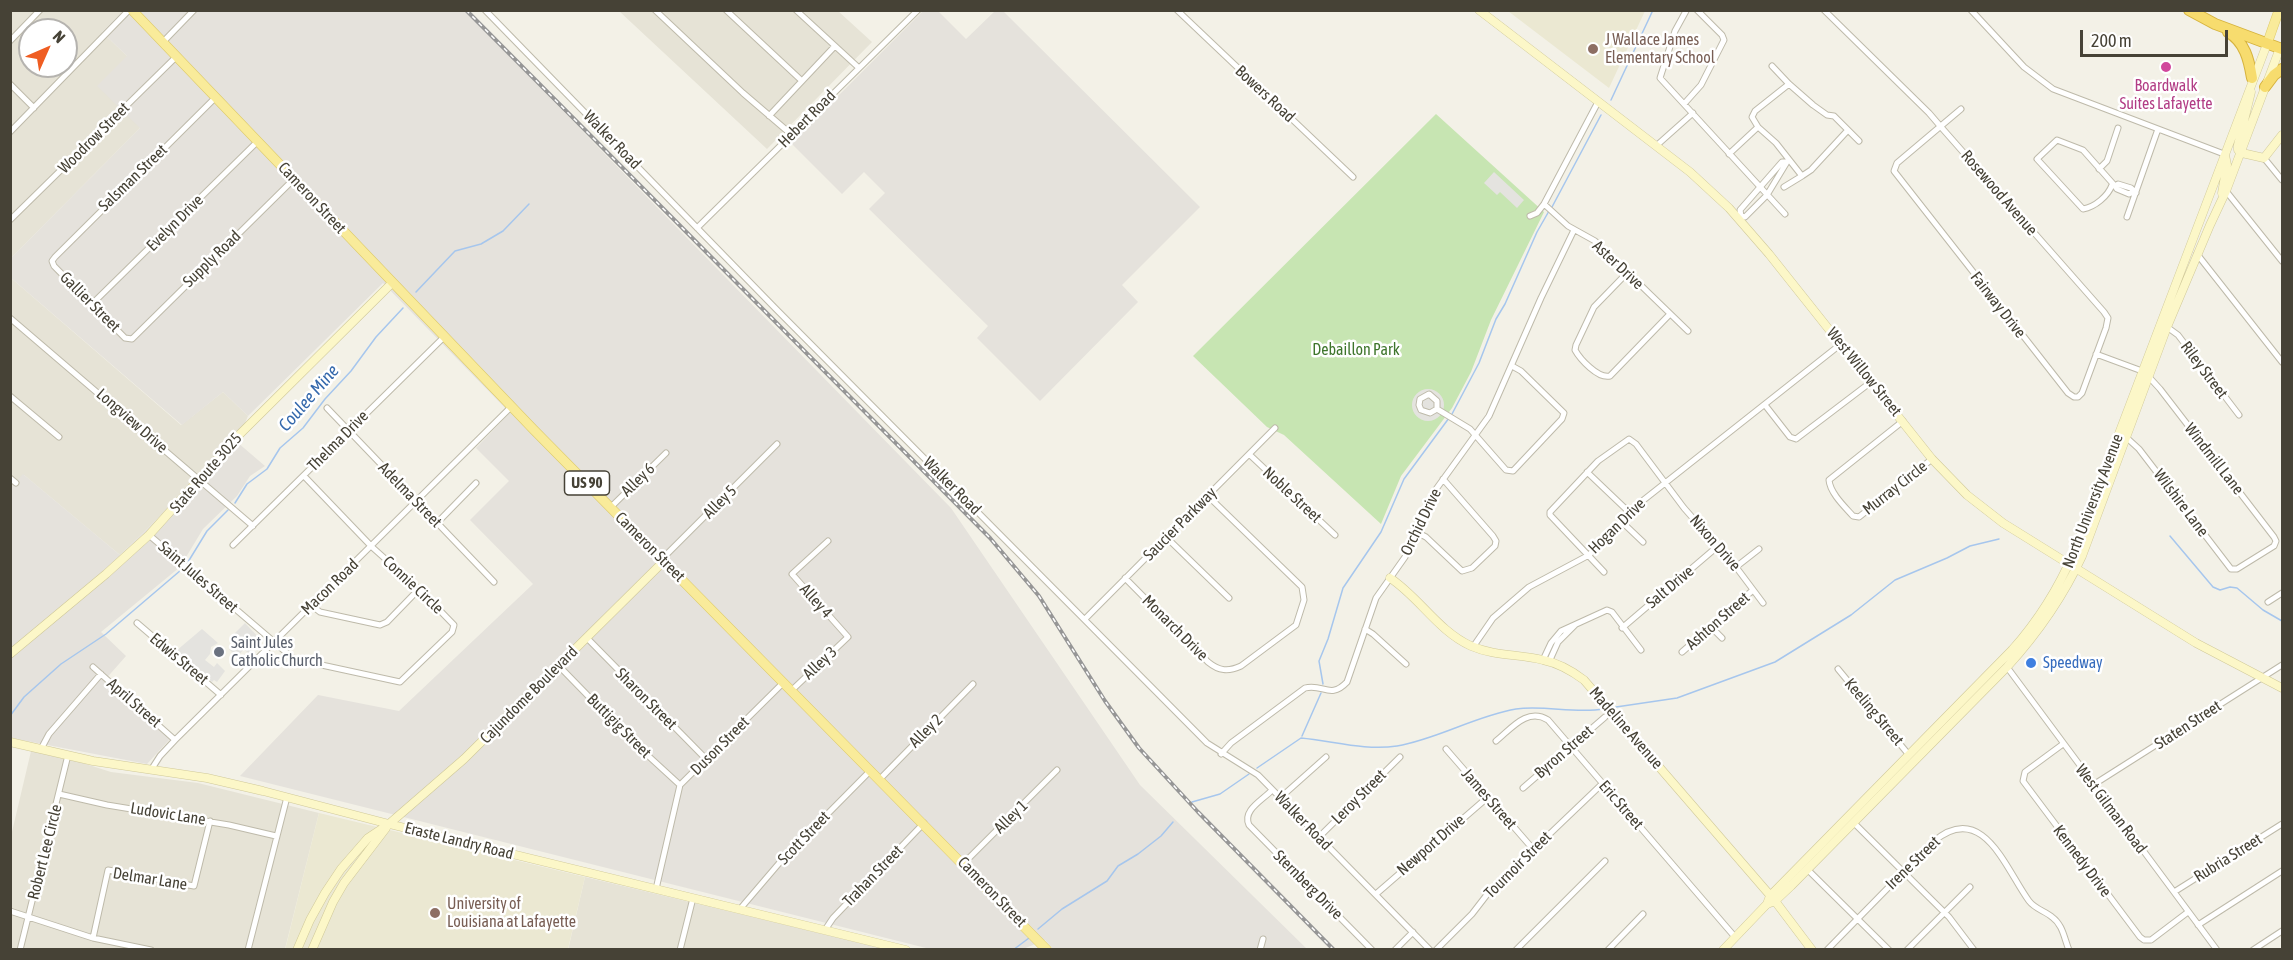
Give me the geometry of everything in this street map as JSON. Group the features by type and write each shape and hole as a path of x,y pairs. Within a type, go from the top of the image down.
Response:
{"highway":[{"path":"2189,10 2233,35 2244,47 2249,60 2251,81"},
{"path":"2215,24 2266,44 2282,46"},
{"path":"2267,82 2283,69"}],"main road":[{"name":"Cameron Street","path":"131,10 511,407 964,863 1042,948"},
{"name":"West Willow Street","path":"1479,10 1704,183 1740,217 1932,459 1967,495 1987,511 2196,643 2283,688"},
{"name":"North University Avenue","path":"1771,900 1807,869 2007,667 2044,622 2073,566 2127,438 2189,247 2279,10"},
{"name":"North University Avenue","path":"1727,948 2019,642 2073,566 2119,433 2242,153 2282,46"},
{"path":"2258,64 2264,66 2267,82"},
{"path":"2251,81 2251,94 2238,147 2242,153 2264,158 2283,135"},
{"path":"2221,201 2227,165 2224,154"},
{"path":"2206,204 2206,221 2210,225"},
{"path":"2189,247 2198,254"},
{"name":"State Route 3025","path":"10,654 149,535 257,416 392,283"},
{"path":"2119,433 2127,438"},
{"name":"Cajundome Boulevard","path":"297,950 320,902 341,869 372,834 389,824 464,759 663,560"},
{"name":"Madeline Avenue","path":"1390,578 1452,635 1473,647 1546,661 1578,676 1596,692 1812,950"},
{"name":"Eraste Landry Road","path":"10,742 68,755 216,780 906,950"},
{"name":"Cajundome Boulevard","path":"312,950 329,910 344,883 389,824"}],"street":[{"path":"10,41 40,10"},
{"path":"10,132 131,10"},
{"path":"163,42 194,10"},
{"name":"Walker Road","path":"485,10 697,228 1207,743 1221,754 1254,772 1430,950"},
{"path":"655,10 792,135"},
{"path":"726,10 802,81"},
{"path":"796,10 834,47 860,68"},
{"name":"Hebert Road","path":"697,228 918,10"},
{"name":"Bowers Road","path":"1177,10 1353,177"},
{"path":"1684,104 1701,86 1724,40 1722,35 1697,10"},
{"name":"Rosewood Avenue","path":"1824,10 1915,98 2104,312 2108,323 2096,354"},
{"path":"1971,10 2024,67 2043,83 2071,96 2224,154"},
{"path":"1686,11 1675,31 1660,78 1785,214"},
{"path":"769,116 834,47"},
{"name":"Woodrow Street","path":"10,220 177,56"},
{"path":"1772,66 1813,105 1827,115 1834,116 1859,141"},
{"path":"10,84 34,108"},
{"path":"1789,84 1755,111 1752,117 1758,127 1776,143 1788,162 1802,176"},
{"name":"Salsman Street","path":"52,261 88,222 216,97"},
{"path":"1530,216 1537,213 1544,204 1598,102"},
{"path":"1941,127 1961,109"},
{"path":"1656,146 1693,113"},
{"path":"1729,153 1758,127"},
{"name":"Fairway Drive","path":"1941,127 1897,163 1894,169 1895,175 2074,398 2082,393 2096,354"},
{"path":"2099,169 2107,161 2118,128"},
{"path":"2127,217 2158,129"},
{"path":"1784,187 1811,170 1848,130"},
{"path":"2114,185 2091,208 2083,209 2037,159 2057,140 2083,150 2114,185 2131,188 2134,192"},
{"name":"Evelyn Drive","path":"92,304 258,141"},
{"path":"2264,158 2283,180"},
{"path":"1782,162 1788,162 1767,195 1745,217 1740,217 1740,210 1768,181 1776,166 1782,162"},
{"name":"Supply Road","path":"130,339 134,338 294,179"},
{"path":"2226,190 2283,261"},
{"path":"1749,199 1757,198 1759,203"},
{"name":"Aster Drive","path":"1544,204 1574,230 1595,241 1688,331"},
{"name":"Orchid Drive","path":"1221,754 1231,743 1303,690 1311,687 1332,691 1345,685 1351,674 1376,598 1405,558 1430,498 1489,417 1541,298 1574,230"},
{"path":"2198,254 2283,362"},
{"name":"Gallier Street","path":"52,261 54,266 125,338 130,339"},
{"path":"1628,273 1597,304 1588,318 1575,348 1578,355 1600,375 1610,376 1670,314"},
{"name":"Longview Drive","path":"10,318 253,526"},
{"name":"Riley Street","path":"2167,327 2178,335 2239,415"},
{"name":"Thelma Drive","path":"233,545 444,337"},
{"name":"Hogan Drive","path":"1473,647 1493,618 1529,587 1589,555 1629,512 1841,344"},
{"path":"2096,354 2146,374"},
{"path":"1437,409 1476,435 1511,472 1519,468 1563,417 1561,409 1521,371 1512,366"},
{"name":"Windmill Lane","path":"2146,374 2202,442 2274,537 2276,542 2271,549 2234,570"},
{"path":"1765,405 1790,437 1796,440 1871,382"},
{"path":"10,396 59,438"},
{"name":"Macon Road","path":"152,770 160,756 511,407"},
{"name":"Adelma Street","path":"327,408 494,582"},
{"name":"Murray Circle","path":"1903,421 1830,478 1830,487 1845,507 1853,516 1859,517 1932,459"},
{"name":"Saucier Parkway","path":"1084,619 1275,428"},
{"name":"Wilshire Lane","path":"2127,438 2140,450 2234,570"},
{"name":"Nixon Drive","path":"1587,472 1612,450 1629,439 1636,444 1763,603"},
{"name":"Alley 5","path":"663,560 777,444"},
{"name":"Alley 6","path":"611,507 666,453"},
{"name":"Noble Street","path":"1250,455 1335,535"},
{"path":"1604,572 1550,515 1550,512 1587,472 1629,512"},
{"name":"Connie Circle","path":"274,642 298,660 400,682 455,627 419,589 372,547 304,476"},
{"path":"1416,532 1426,537 1462,571 1472,567 1495,546 1496,541 1493,536 1443,479"},
{"path":"437,523 476,483"},
{"name":"Monarch Drive","path":"1125,578 1208,662 1222,670 1232,670 1241,666 1296,626 1304,600 1302,586 1208,496"},
{"path":"1621,521 1643,542"},
{"name":"Saint Jules Street","path":"149,535 274,642"},
{"path":"1166,537 1229,598"},
{"name":"Alley 4","path":"828,541 792,574 848,637"},
{"name":"Salt Drive","path":"1622,628 1718,546"},
{"path":"1736,567 1759,549"},
{"path":"311,605 320,612 380,625 387,622 419,589"},
{"name":"Ashton Street","path":"1682,652 1753,590"},
{"path":"2268,602 2283,593"},
{"path":"1546,661 1557,635 1568,626 1607,610 1612,612 1641,650"},
{"name":"Edwis Street","path":"137,623 221,695"},
{"path":"1711,627 1722,638"},
{"path":"1365,629 1406,664"},
{"name":"Alley 3","path":"792,690 848,637"},
{"name":"Sharon Street","path":"587,638 706,759"},
{"name":"Staten Street","path":"2094,785 2283,664"},
{"name":"Buttigig Street","path":"559,666 632,741 680,785"},
{"name":"April Street","path":"93,667 176,740"},
{"name":"West Gilman Road","path":"2007,667 2217,950"},
{"name":"Keeling Street","path":"1838,669 1909,755"},
{"path":"41,749 49,734 101,674"},
{"name":"Duson Street","path":"656,889 680,785 784,682"},
{"name":"Alley 2","path":"880,779 973,684"},
{"name":"Eric Street","path":"1496,741 1524,718 1533,715 1548,720 1736,937"},
{"name":"Byron Street","path":"1523,788 1605,717"},
{"name":"Kennedy Drive","path":"2062,744 2025,772 2024,781 2126,919 2140,937 2148,941 2188,912"},
{"name":"James Street","path":"1446,749 1533,849"},
{"name":"Robert Lee Circle","path":"20,950 68,755"},
{"path":"1280,798 1326,757"},
{"name":"Leroy Street","path":"1319,837 1400,757"},
{"name":"Scott Street","path":"740,909 781,861 871,770"},
{"name":"Alley 1","path":"964,863 1058,770"},
{"name":"Tournoir Street","path":"1436,950 1472,914 1489,892 1603,783"},
{"name":"Sternberg Drive","path":"1272,790 1249,811 1246,819 1249,825 1372,950"},
{"name":"Ludovic Lane","path":"59,794 107,805 210,821 276,836"},
{"path":"248,950 287,797"},
{"name":"Newport Drive","path":"1376,894 1488,797"},
{"name":"Delmar Lane","path":"93,938 108,870 194,886 210,821"},
{"path":"1853,822 1944,912 1974,950"},
{"name":"Trahan Street","path":"825,930 924,823"},
{"name":"Rubria Street","path":"2174,892 2283,824"},
{"name":"Irene Street","path":"1827,950 1942,834 1960,829 1978,832 1993,844 2031,904 2051,915 2059,924 2069,950"},
{"path":"1516,950 1605,861"},
{"path":"1807,869 1889,950"},
{"path":"2198,925 2283,871"},
{"path":"1907,950 1970,887"},
{"path":"680,950 693,898"},
{"path":"10,911 93,938 151,950"},
{"path":"1608,950 1643,914"},
{"path":"2253,950 2283,931"},
{"path":"1395,950 1413,932"},
{"path":"1260,950 1263,939"}],"shaded area":[{"path":"11,11 123,11 102,32 127,56 140,128 11,258"},
{"path":"123,11 465,11 951,508 1140,785 1307,949 1054,950 1045,940 1023,949 930,949 240,776 318,695 399,711 533,584 470,520 509,481 476,448 510,413 383,283 248,416 223,392 182,425 11,278 11,258 140,128 97,86 127,56 102,32"},
{"path":"619,11 838,11 872,42 767,149"},
{"path":"923,11 938,11 966,39 995,11 1003,11 1200,207 1122,285 1138,302 1040,401 977,338 988,326 869,209 885,193 864,172 842,194 791,143"},
{"name":"J Wallace James Elementary School","path":"1508,11 1645,11 1609,88"},
{"path":"1494,172 1524,200 1517,208 1500,192 1497,195 1484,183"},
{"path":"11,278 181,425 223,392 248,416 237,442 120,555 24,475 11,488"},
{"path":"1428,389 1440,393 1444,405 1440,417 1428,421 1416,417 1412,405 1416,393"},
{"path":"237,442 265,466 250,476 237,496 203,529 180,567 101,632 126,656 104,681 170,739 147,764 11,738 10,488 23,474 120,555"},
{"path":"245,623 261,640 249,654 244,649 237,657 229,649 236,641 232,636"},
{"path":"202,629 218,643 211,647 210,654 205,660 214,667 217,663 225,671 217,682 214,680 212,682 176,651"},
{"path":"32,747 111,772 198,783 319,813 285,949 11,950 11,836"},
{"name":"University of Louisiana at Lafayette","path":"319,813 585,877 568,949 285,950"},
{"path":"585,877 886,949 568,950"}],"green space":[{"name":"Debaillon Park","path":"1436,114 1544,212 1491,320 1471,372 1452,408 1401,476 1381,524 1284,435 1267,427 1193,356"}],"waterway":[{"path":"1611,100 1653,10"},
{"path":"1552,207 1601,115"},
{"name":"Coulee Mine","path":"416,292 455,251 481,244 503,231 529,204"},
{"path":"1452,414 1479,363 1496,319 1549,211"},
{"name":"Coulee Mine","path":"235,503 247,484 267,469 280,448 303,428 376,337 403,308"},
{"path":"1323,684 1319,661 1343,588 1381,532 1404,479 1449,418"},
{"name":"Coulee Mine","path":"188,562 207,531 228,510"},
{"path":"2170,536 2213,587 2220,590 2230,587 2237,588 2263,610 2282,621"},
{"path":"1616,707 1677,698 1775,662 1851,615 1895,580 1970,546 1999,539"},
{"name":"Coulee Mine","path":"10,716 24,697 61,664 106,634 181,570"},
{"path":"1302,736 1321,693"},
{"path":"1257,768 1301,738 1361,746 1397,746 1516,709 1582,711 1604,709"},
{"path":"1192,802 1220,794 1249,774"},
{"path":"1038,929 1062,909 1107,881 1118,866 1161,836 1173,822"},
{"path":"1013,950 1029,938"}],"railway":[{"path":"466,10 990,538 1039,596 1105,701 1139,748 1198,812 1334,950"}],"place":[{"name":"J Wallace James Elementary School","path":"1593,49"},
{"name":"Boardwalk Suites Lafayette","path":"2166,67"},
{"name":"Saint Jules Catholic Church","path":"219,652"},
{"name":"Speedway","path":"2031,663"},
{"name":"University of Louisiana at Lafayette","path":"435,913"}]}
